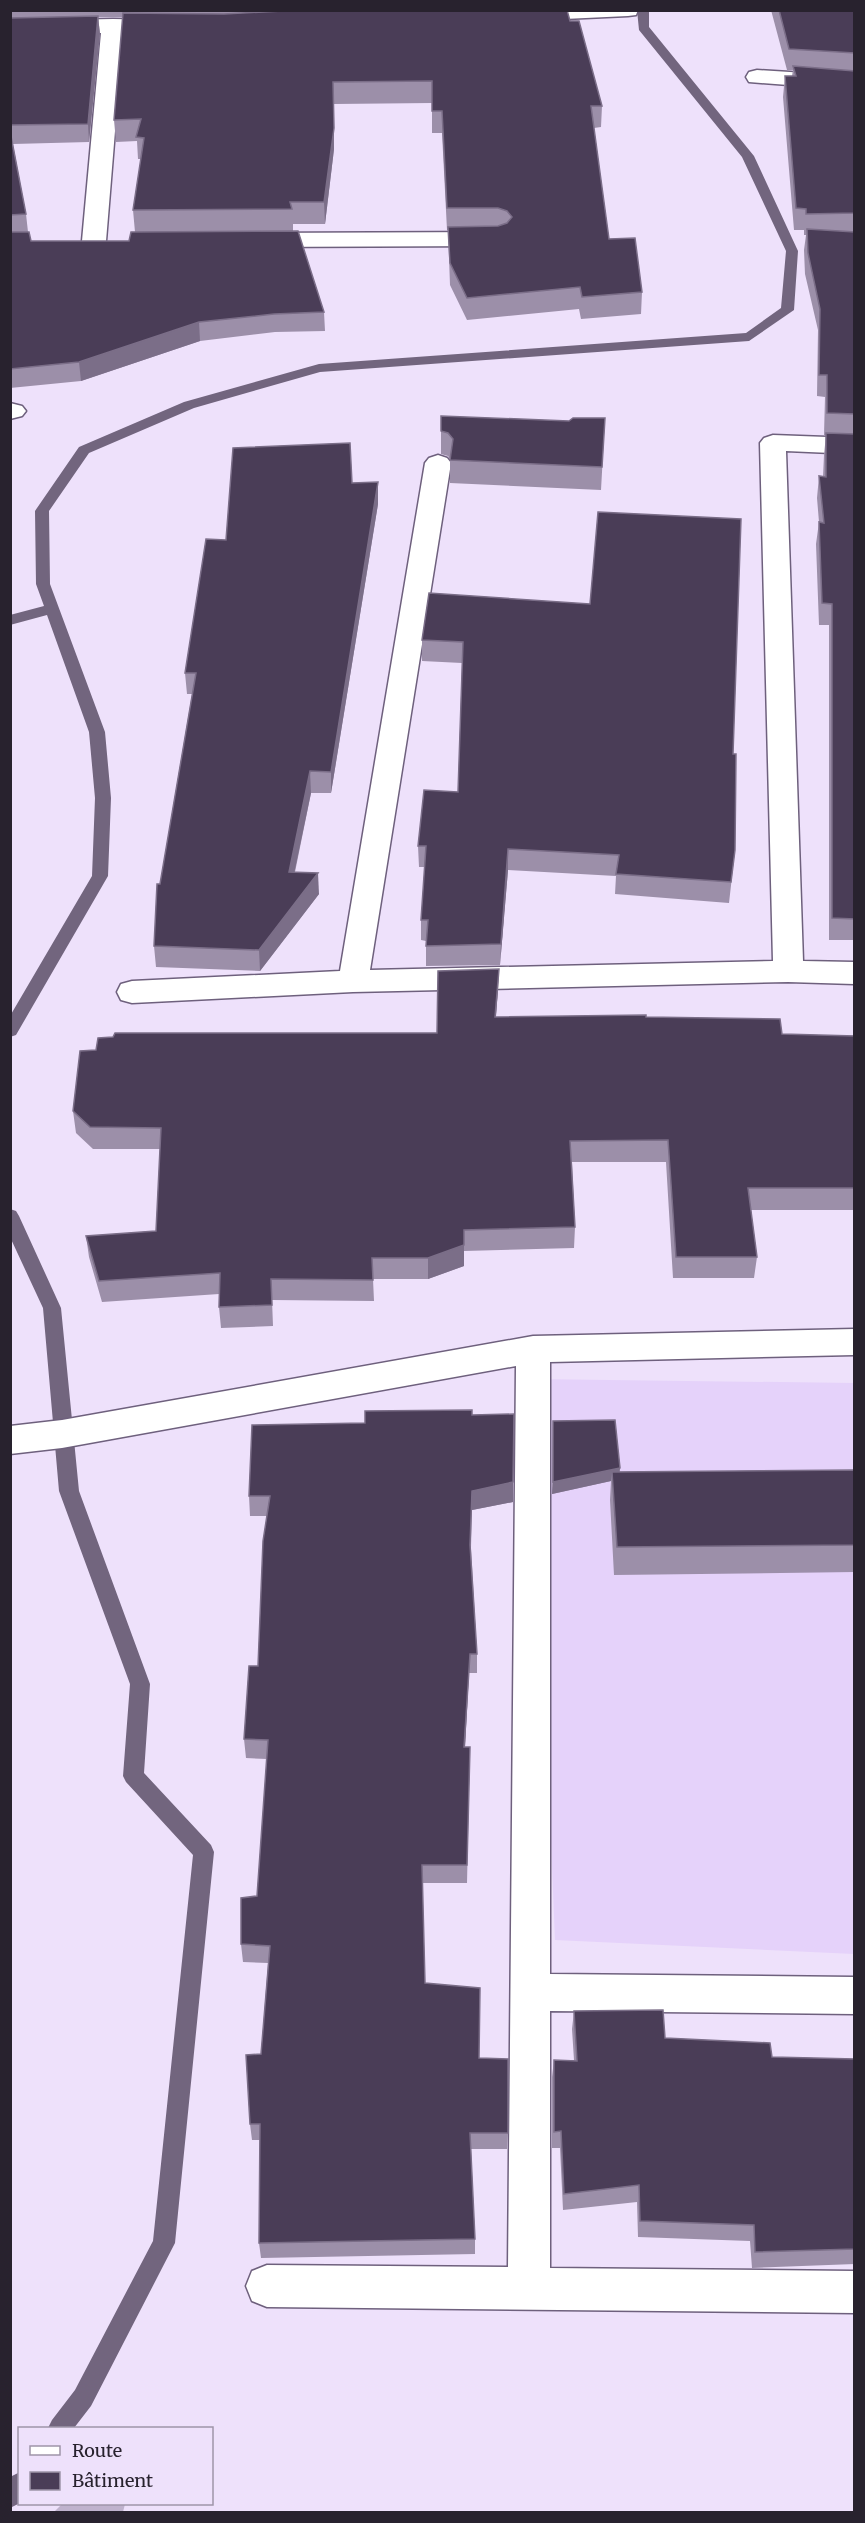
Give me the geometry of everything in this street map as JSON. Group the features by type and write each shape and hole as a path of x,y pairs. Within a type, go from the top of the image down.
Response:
{"street":[{"path":"498,16 628,10"},
{"path":"10,28 113,25 192,26"},
{"path":"94,241 113,25"},
{"path":"757,77 855,83"},
{"path":"236,241 497,239"},
{"path":"70,241 117,241"},
{"path":"788,971 773,443 855,446"},
{"path":"353,981 438,464"},
{"path":"132,992 353,981 788,971 855,973"},
{"path":"10,1440 62,1434 533,1349 855,1342"},
{"path":"529,2289 533,1349"},
{"path":"530,1992 855,1995"},
{"path":"267,2286 855,2292"}],"shaded area":[{"path":"532,1379 854,1383 854,1954 555,1940"},
{"path":"61,2505 125,2505 123,2512 54,2512"}],"building":[{"path":"302,10 567,10 570,21 579,21 602,106 591,106 609,239 635,238 642,292 582,297 580,287 467,298 450,263 448,227 498,226 507,223 512,217 507,211 498,208 447,208 442,111 432,111 432,81 333,82 334,128 324,202 290,202 292,209 133,210 144,138 136,137 141,119 114,120 123,13 224,14"},
{"path":"779,10 855,10 855,53 789,49"},
{"path":"98,16 88,124 10,125 10,18"},
{"path":"793,66 855,71 855,213 806,214 806,209 796,208 785,76 796,76"},
{"path":"10,131 26,214 10,215"},
{"path":"807,229 855,232 855,414 827,413 827,375 819,375 820,309 808,253"},
{"path":"298,231 324,312 274,314 199,322 79,362 10,369 10,232 29,232 31,241 129,241 131,232"},
{"path":"441,416 569,421 573,418 605,418 602,467 450,460 453,439 448,433 441,431"},
{"path":"826,433 855,434 855,919 832,918 832,604 822,603 819,522 824,523 819,476 826,477"},
{"path":"350,443 352,483 378,482 331,772 310,771 289,872 318,873 259,950 154,946 157,884 160,884 196,673 185,673 206,539 226,540 233,448"},
{"path":"598,512 741,519 733,754 736,754 735,850 731,882 616,874 619,855 508,849 501,944 426,946 428,920 421,920 426,846 418,846 424,790 458,792 463,642 422,640 429,593 590,604"},
{"path":"499,969 495,1017 646,1015 646,1017 780,1019 782,1034 855,1036 855,1188 748,1188 757,1257 676,1257 668,1140 570,1141 575,1227 464,1230 464,1245 428,1258 372,1258 373,1280 271,1279 272,1305 219,1307 220,1273 99,1281 86,1236 156,1231 161,1128 90,1127 73,1111 80,1051 96,1050 98,1038 113,1037 115,1033 437,1033 438,971"},
{"path":"472,1410 472,1415 514,1414 513,1482 472,1491 470,1545 477,1654 470,1654 464,1747 470,1747 467,1865 422,1865 425,1983 480,1988 479,2058 508,2059 508,2133 470,2133 475,2239 259,2243 260,2124 250,2124 246,2055 261,2054 270,1946 241,1944 241,1898 257,1896 268,1740 244,1739 249,1666 258,1666 263,1541 270,1496 249,1496 252,1425 365,1423 365,1411"},
{"path":"615,1420 620,1468 553,1482 553,1421"},
{"path":"855,1470 855,1545 617,1547 612,1472"},
{"path":"663,2010 665,2038 770,2043 772,2057 855,2059 855,2249 755,2252 754,2225 640,2221 639,2185 564,2194 561,2131 554,2132 554,2060 577,2061 574,2011"}],"waterway":[{"path":"10,1031 100,876 103,798 97,732 43,584 42,511 84,450 189,405 319,368 749,337 787,310 792,251 748,156 643,27 643,10"},
{"path":"10,620 52,609"},
{"path":"10,1216 52,1308 69,1491 140,1684 133,1776 204,1852 164,2243 83,2398 61,2427"},
{"path":"10,2496 18,2486"}]}
